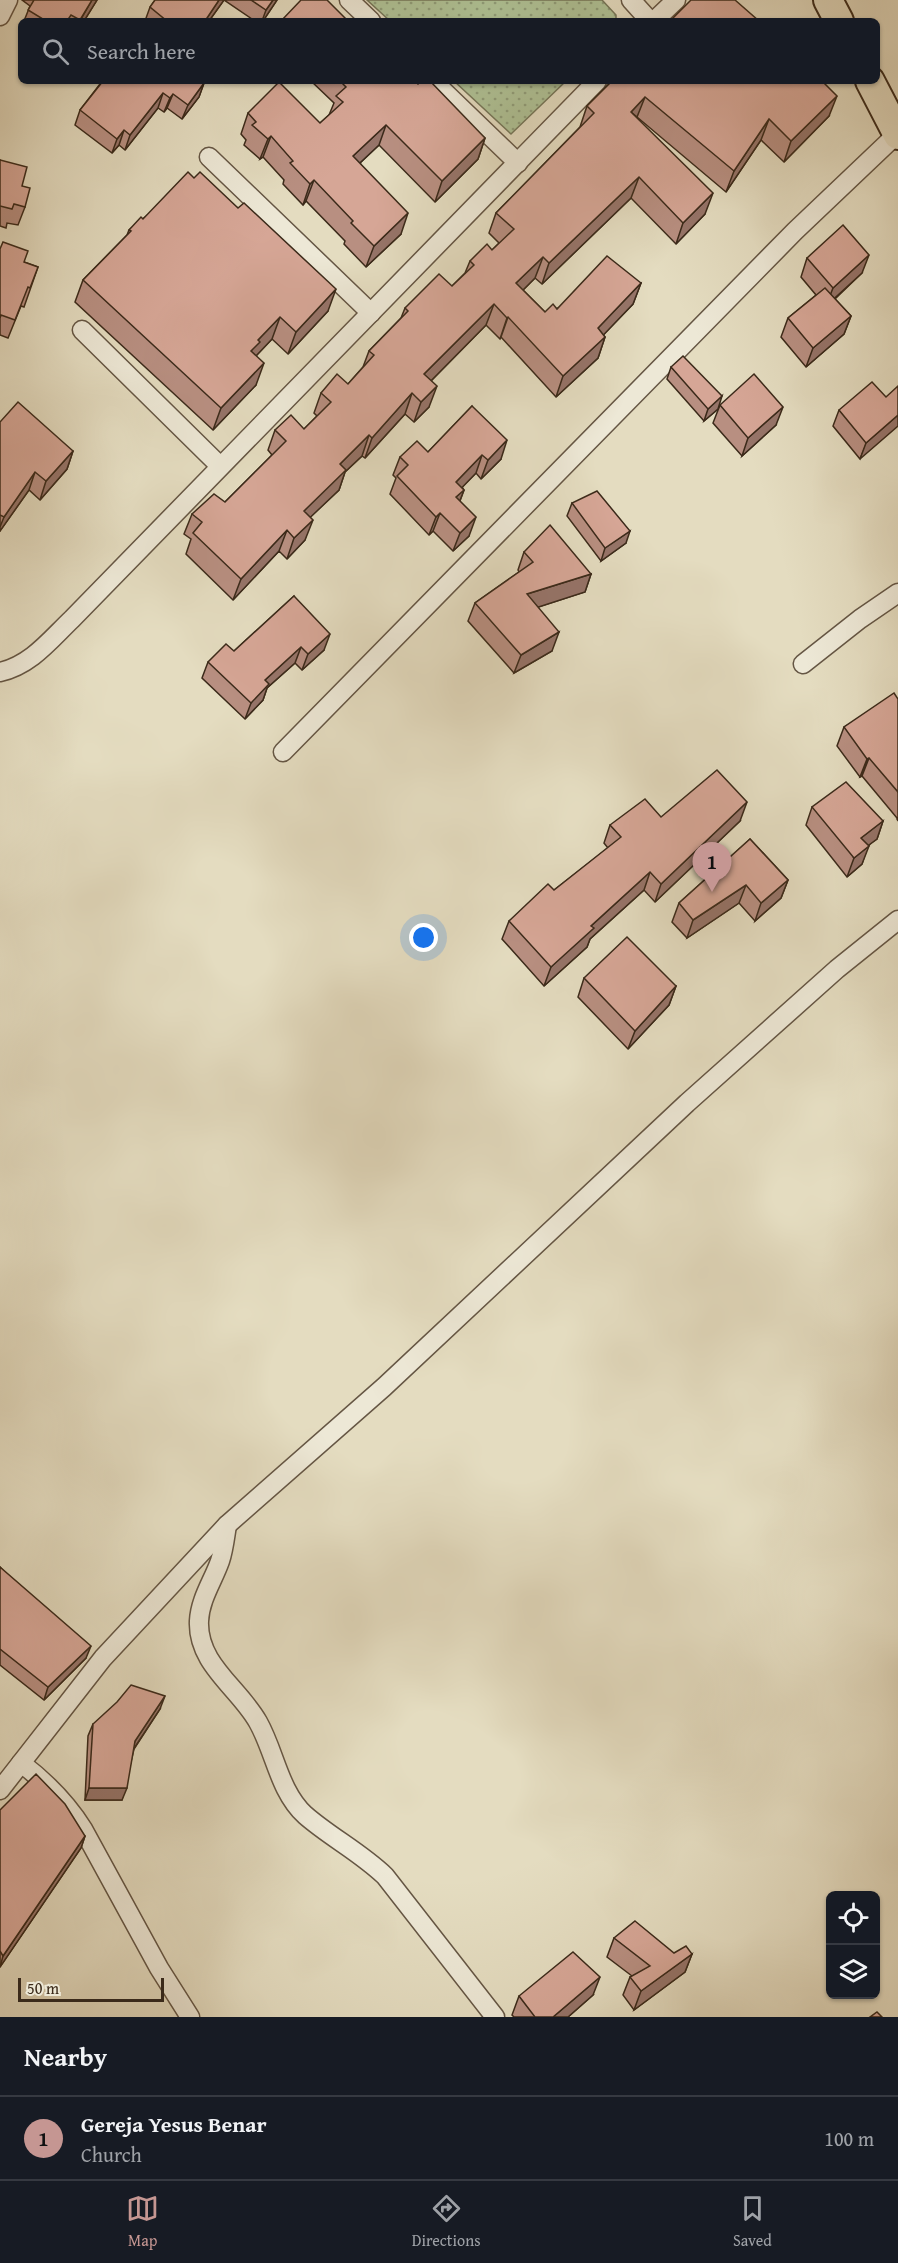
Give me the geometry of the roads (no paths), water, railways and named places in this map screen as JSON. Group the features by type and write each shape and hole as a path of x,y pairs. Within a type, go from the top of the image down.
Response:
{"main road":[{"path":"828,0 837,18"},
{"path":"872,84 898,135"}],"street":[{"path":"0,16 8,0"},
{"path":"349,0 368,18"},
{"path":"631,0 649,18"},
{"path":"655,18 676,0"},
{"path":"436,84 518,163"},
{"path":"0,672 17,668 32,657 594,84"},
{"path":"283,752 795,231 898,135"},
{"path":"209,157 371,314"},
{"path":"82,330 220,466"},
{"path":"802,664 898,593"},
{"path":"0,1790 104,1658 227,1525 384,1387 696,1095 837,969 898,920"},
{"path":"227,1525 220,1561 202,1606 199,1622 201,1640 211,1661 224,1682 244,1702 258,1722 291,1799 305,1815 367,1858 385,1876 495,2017"},
{"path":"86,1643 104,1658"},
{"path":"21,1763 42,1779 69,1807 83,1828 159,1968 190,2017"}],"place":[{"name":"Gereja Yesus Benar","path":"712,892"}]}
